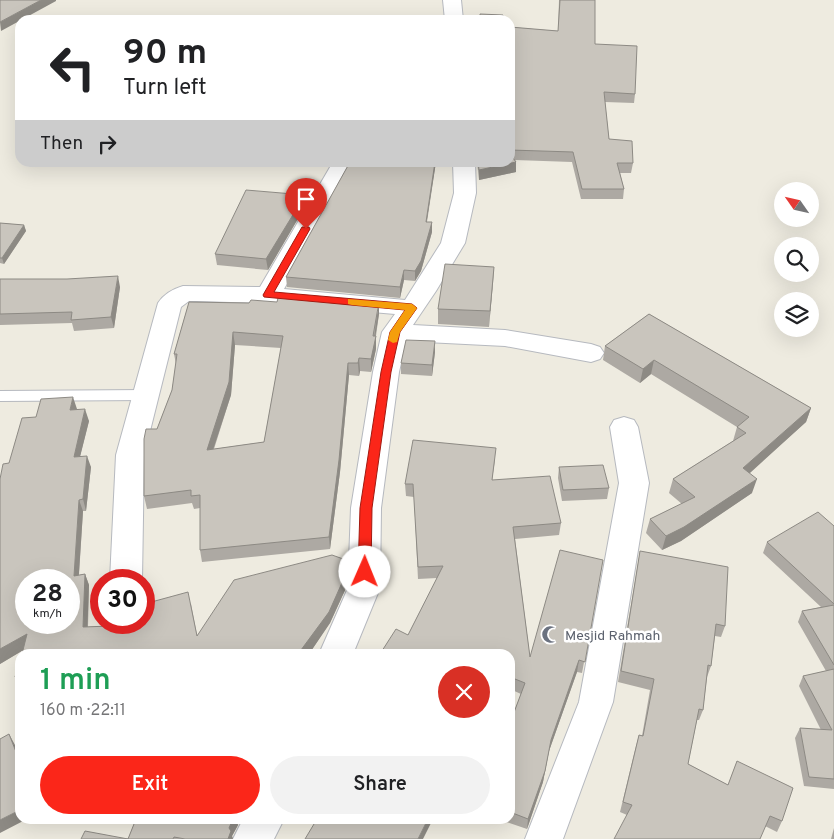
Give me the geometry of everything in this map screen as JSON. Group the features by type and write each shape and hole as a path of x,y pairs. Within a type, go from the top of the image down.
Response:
{"street":[{"path":"452,0 454,15"},
{"path":"268,295 341,167"},
{"path":"338,649 364,588 366,508 386,372 395,332 453,243 465,193 464,167"},
{"path":"126,569 130,455 170,303 183,294 197,292 268,295 412,308"},
{"path":"395,332 505,338 591,353"},
{"path":"544,839 596,702 634,483 624,427"},
{"path":"252,839 262,824"}],"lane":[{"path":"0,396 146,395"}],"building":[{"path":"0,0 41,0 0,22"},
{"path":"560,0 595,0 595,44 637,46 635,94 604,92 609,139 632,141 633,163 617,163 624,189 582,189 573,152 515,150 515,27 558,31"},
{"path":"347,167 434,167 426,222 432,222 421,261 415,271 404,270 400,287 286,277"},
{"path":"479,167 493,167 479,170"},
{"path":"246,190 305,195 266,259 215,254"},
{"path":"0,223 24,225 2,258 0,258"},
{"path":"445,264 494,267 490,311 438,309"},
{"path":"118,276 111,317 71,320 72,312 0,314 0,279 67,279"},
{"path":"279,294 379,302 373,336 376,336 371,359 359,358 358,363 348,363 339,460 329,537 200,550 200,495 191,496 191,490 144,496 144,439 146,429 157,429 172,390 177,354 174,354 189,302 249,303 251,300 277,302","holes":["233,332 283,336 264,442 207,450 229,382"]},
{"path":"649,314 811,408 743,468 757,479 684,527 666,536 650,519 695,497 673,479 746,433 737,427 749,417 654,360 643,369 605,346"},
{"path":"406,340 435,341 432,365 401,363"},
{"path":"73,397 70,410 85,409 74,457 87,456 83,499 79,500 74,569 15,569 15,634 27,634 0,649 0,479 3,464 9,463 22,418 36,417 41,399"},
{"path":"413,440 496,448 492,480 550,476 561,523 513,527 530,657 560,550 603,560 585,662 579,660 551,740 545,771 528,819 515,814 515,710 525,683 515,679 515,649 383,649 396,629 408,635 443,566 418,567 413,484 405,484"},
{"path":"603,465 609,488 563,490 559,467"},
{"path":"818,512 834,526 834,604 767,542"},
{"path":"640,551 728,567 725,626 716,624 711,666 708,665 703,710 699,709 688,764 728,785 737,761 793,788 782,821 770,816 760,839 614,839 632,805 623,802 639,735 643,736 654,679 621,671"},
{"path":"332,555 346,560 345,576 329,612 302,649 23,649 27,634 80,634 80,575 85,574 83,627 90,627 90,634 155,634 155,601 188,592 197,636 234,580"},
{"path":"834,605 834,665 802,611"},
{"path":"834,669 834,779 809,777 800,728 832,730 803,676"},
{"path":"9,734 15,749 15,812 0,820 0,739"},
{"path":"134,824 231,824 228,839 185,839 174,837 173,839 128,839"},
{"path":"314,824 426,824 418,839 305,839"},
{"path":"85,831 128,839 81,839"}],"slow traffic":[{"path":"352,302 412,308 395,332 393,340"}],"place":[{"name":"Mesjid Rahmah","path":"551,635"}],"route":[{"path":"306,229 268,295 412,308 395,332 386,372 366,508 365,572"}]}
